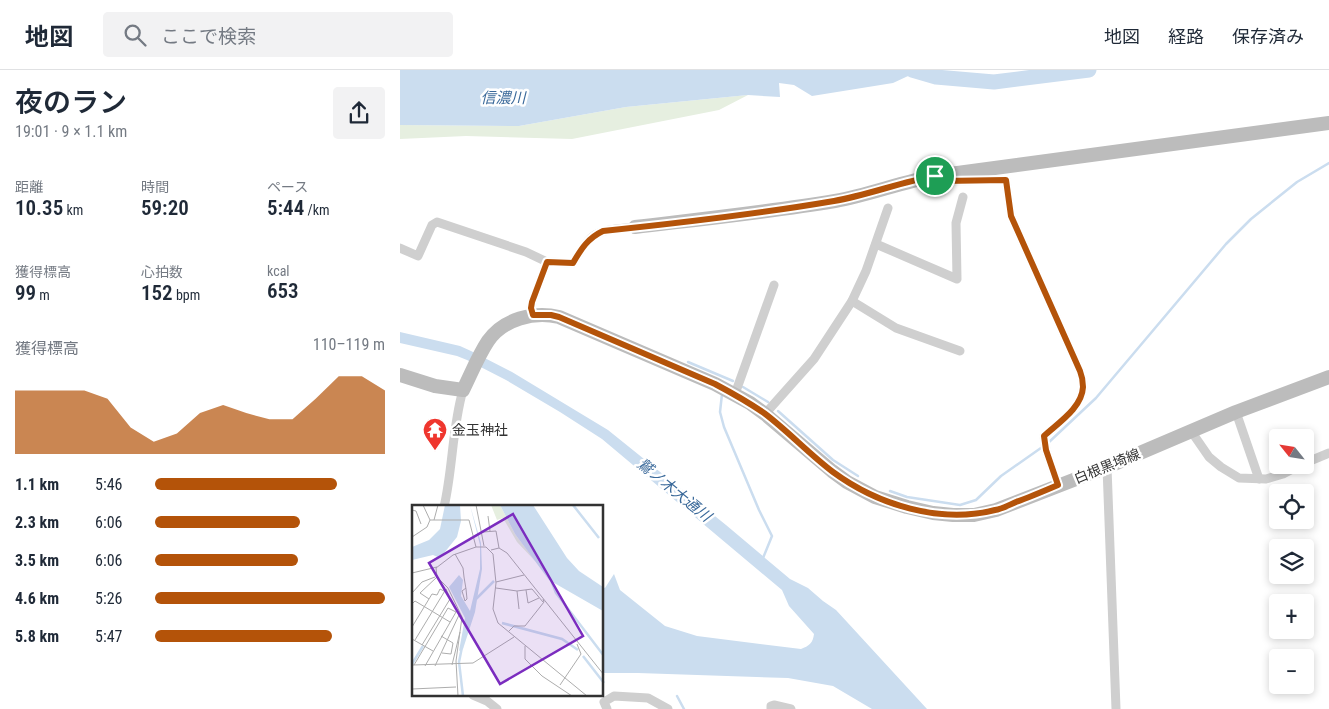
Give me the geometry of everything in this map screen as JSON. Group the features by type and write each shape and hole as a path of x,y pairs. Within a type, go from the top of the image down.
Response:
{"main road":[{"path":"635,228 836,200 935,176 1329,122"},
{"name":"白根黒埼線","path":"463,390 485,346 494,334 512,322 533,315 559,317 715,384 734,394 765,414 847,482 876,497 907,507 953,515 996,510 1108,467 1236,412 1329,377"},
{"path":"400,375 440,387 463,390"}],"street":[{"path":"1314,125 1320,130 1329,129"},
{"path":"935,176 943,181 1006,180 1011,216 1082,379 1083,388 1076,406 1044,436 1046,450 1058,485"},
{"path":"876,244 957,279 956,223 963,197"},
{"path":"765,414 814,359 852,301 866,271 888,208"},
{"path":"400,248 418,256 432,225 437,222 526,252 547,262 573,263 584,245 593,235 603,231 635,228"},
{"path":"533,315 532,302 547,262"},
{"path":"734,394 774,286"},
{"path":"852,301 896,328 960,351"},
{"path":"444,505 455,422 463,390"},
{"path":"1236,412 1259,479"},
{"path":"1191,431 1209,457 1239,478 1266,479 1283,474"},
{"path":"1314,459 1329,452"},
{"path":"1108,467 1116,709"},
{"path":"475,696 487,701 497,709"},
{"path":"606,709 604,702 614,696 648,698 668,709"},
{"path":"771,709 771,706 774,705 790,709"}],"green space":[{"path":"748,95 719,110 572,139 466,136 400,139 400,125 519,126 626,107"}],"water":[{"name":"信濃川","path":"400,70 921,70 893,83 812,96 794,85 779,83 780,97 748,95 626,107 519,126 400,125"},
{"name":"鷲ノ木大通川","path":"400,332 460,346 512,372 608,430 790,579 808,588 836,610 927,709 872,709 833,686 788,678 604,673 604,588 614,574 620,590 665,626 697,636 801,649 810,644 814,634 789,606 782,590 602,439 506,380 467,360 400,343"}],"waterway":[{"name":"信濃川","path":"912,70 936,77 994,82 1089,70"},
{"path":"890,491 907,497 960,505 976,500 1001,476 1048,443 1096,398 1226,244 1251,219 1297,182 1329,163"},
{"path":"688,362 733,381"},
{"path":"743,387 768,402"},
{"path":"722,394 720,412 724,427 772,536 763,558"},
{"path":"778,411 833,460 858,476"},
{"path":"677,696 684,709"}],"place":[{"name":"金玉神社","path":"435,451"}],"route":[{"path":"935,176 943,181 1006,180 1011,216 1082,379 1083,388 1076,406 1044,436 1046,450 1058,485 996,510 953,515 933,513 876,497 847,482 765,414 734,394 715,384 559,317 542,314 533,315 532,302 547,262 573,263 584,245 593,235 603,231 780,209 836,200 935,176"}]}
